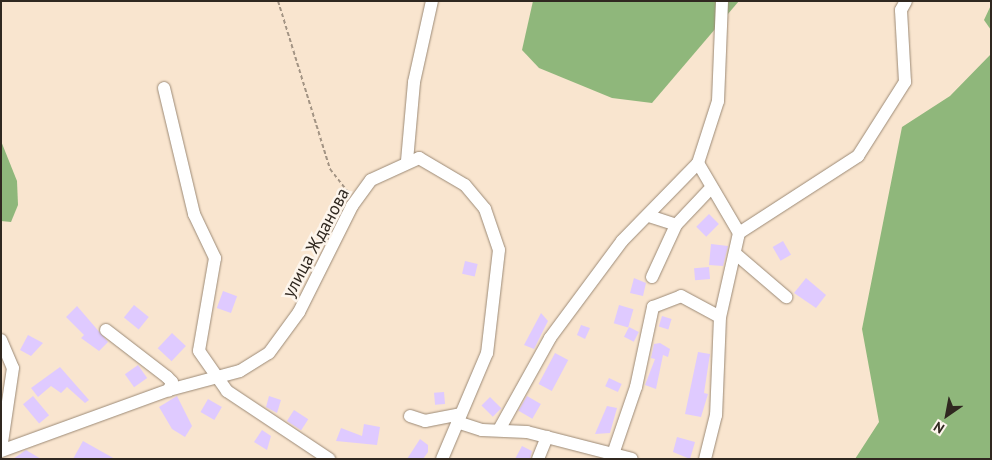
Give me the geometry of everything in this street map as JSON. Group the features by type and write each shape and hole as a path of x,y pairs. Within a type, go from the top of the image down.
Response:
{"street":[{"path":"432,1 414,82 407,162 419,158 466,185 485,209 496,236 499,250 487,353 442,459"},
{"path":"500,428 550,338 622,241 649,216 698,163 718,101 722,1"},
{"path":"739,233 858,156 905,82 901,10 906,1"},
{"path":"164,88 194,214 215,258 199,351 213,376 253,412 329,459"},
{"name":"улица Жданова","path":"1,450 169,390 213,376 240,371 269,353 284,337 355,201 371,180 407,162"},
{"path":"698,163 710,189 739,233 737,255 720,318 716,415 705,459"},
{"path":"652,277 676,225 710,189"},
{"path":"649,216 676,225"},
{"path":"737,255 786,297"},
{"path":"612,454 636,387 653,307 680,296 720,318"},
{"path":"106,330 167,377 172,382 169,390"},
{"path":"1,340 13,368 1,450"},
{"path":"410,416 425,421 458,418 482,430 500,428 547,437 631,459"},
{"path":"538,459 547,437"}],"path":[{"path":"278,1 330,169 355,201"}],"green space":[{"path":"533,1 739,1 652,103 612,98 539,68 522,50"},
{"path":"991,5 991,30 984,20"},
{"path":"991,54 991,459 855,459 879,422 862,329 902,127 950,96"},
{"path":"1,141 17,181 18,205 11,222 1,221"}],"building":[{"path":"709,214 719,224 706,237 696,227"},
{"path":"783,241 791,255 781,261 773,247"},
{"path":"711,244 728,246 723,266 709,265"},
{"path":"465,261 478,264 475,277 462,274"},
{"path":"709,267 710,279 695,280 694,268"},
{"path":"634,278 646,283 643,296 630,293"},
{"path":"806,278 826,295 816,308 794,293"},
{"path":"223,291 237,296 231,313 217,308"},
{"path":"134,305 149,317 139,329 124,317"},
{"path":"619,305 633,309 628,327 614,323"},
{"path":"77,306 108,342 99,351 81,338 84,335 66,317"},
{"path":"541,313 548,321 534,349 524,345"},
{"path":"662,316 672,319 668,329 659,327"},
{"path":"581,325 590,328 585,339 577,335"},
{"path":"629,327 639,332 634,342 624,337"},
{"path":"172,333 186,346 172,361 158,348"},
{"path":"28,335 43,343 31,356 20,350"},
{"path":"660,343 670,349 668,357 663,355 656,389 645,385 655,359 651,358 654,344"},
{"path":"698,352 710,354 704,393 708,394 701,417 685,414"},
{"path":"555,353 568,360 552,391 539,384"},
{"path":"138,365 147,378 134,387 125,374"},
{"path":"60,367 89,400 85,403 67,387 61,393 51,386 38,397 31,388"},
{"path":"609,378 622,384 618,392 605,386"},
{"path":"444,392 445,404 435,405 434,393"},
{"path":"33,396 49,415 39,424 23,404"},
{"path":"177,396 192,426 185,437 172,429 159,407"},
{"path":"269,396 281,400 277,413 266,407"},
{"path":"527,396 541,404 532,419 518,411"},
{"path":"490,397 501,408 493,417 482,405"},
{"path":"208,399 222,407 214,420 200,412"},
{"path":"607,406 617,408 610,433 595,434"},
{"path":"294,410 308,419 301,430 287,421"},
{"path":"364,424 380,427 377,445 336,441 341,428 362,436"},
{"path":"262,430 271,436 267,450 254,442"},
{"path":"677,437 695,442 690,459 673,452"},
{"path":"420,439 428,445 428,452 423,459 407,459"},
{"path":"83,441 115,459 73,459"},
{"path":"522,446 532,451 530,459 515,459"},
{"path":"26,450 41,459 13,459"}]}
